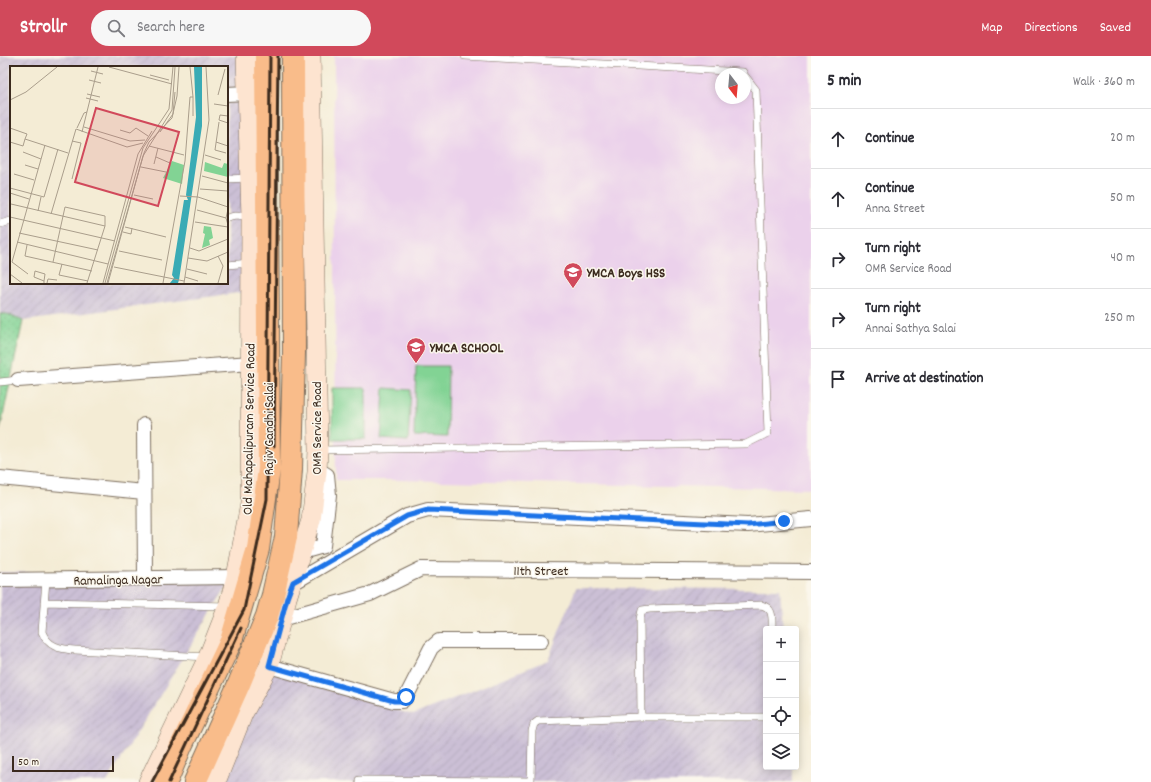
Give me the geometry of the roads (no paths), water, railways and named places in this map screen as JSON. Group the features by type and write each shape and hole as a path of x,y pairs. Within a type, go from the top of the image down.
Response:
{"main road":[{"name":"Rajiv Gandhi Salai","path":"166,782 181,746 231,641 236,590 258,548 269,470 266,56"},
{"name":"Rajiv Gandhi Salai","path":"195,782 228,707 240,684 267,616 274,595 286,537 291,469 294,353 293,56"},
{"path":"266,118 293,119"},
{"path":"228,707 238,728"}],"street":[{"name":"Old Mahapalipuram Service Road","path":"148,782 208,657 236,590 250,504 251,217 246,56"},
{"name":"OMR Service Road","path":"216,782 243,714 269,666 281,619 311,520 318,450 311,56"},
{"path":"228,94 247,93"},
{"path":"18,380 251,362"},
{"path":"144,425 145,578"},
{"path":"0,478 144,492"},
{"path":"293,582 407,516 428,510 748,525 811,520"},
{"name":"11th Street","path":"281,619 370,594 420,569 811,572"},
{"name":"Ramalinga Nagar","path":"0,580 145,578 236,590"},
{"path":"269,666 394,701 402,701 406,697 431,648 439,640 541,641"}],"lane":[{"path":"465,56 715,70"},
{"path":"318,450 746,444 768,433 756,90 751,84"},
{"path":"228,179 250,178"},
{"path":"228,218 235,216 251,217"},
{"path":"0,224 10,222"},
{"path":"228,265 250,263"},
{"path":"0,382 18,380"},
{"path":"46,580 42,632 45,639 50,644 60,649 208,657"},
{"path":"44,602 236,590"},
{"path":"641,717 640,618 642,610 761,605 770,610 772,614 772,626"},
{"path":"359,782 358,780 531,781 532,731 534,724 542,721 641,717 763,717"}],"railway":[{"path":"152,782 244,610 267,499 270,56"},
{"path":"274,446 278,56"},
{"path":"169,782 241,628"}],"place":[{"name":"YMCA Boys HSS","path":"573,289"},
{"name":"YMCA SCHOOL","path":"416,364"}]}
